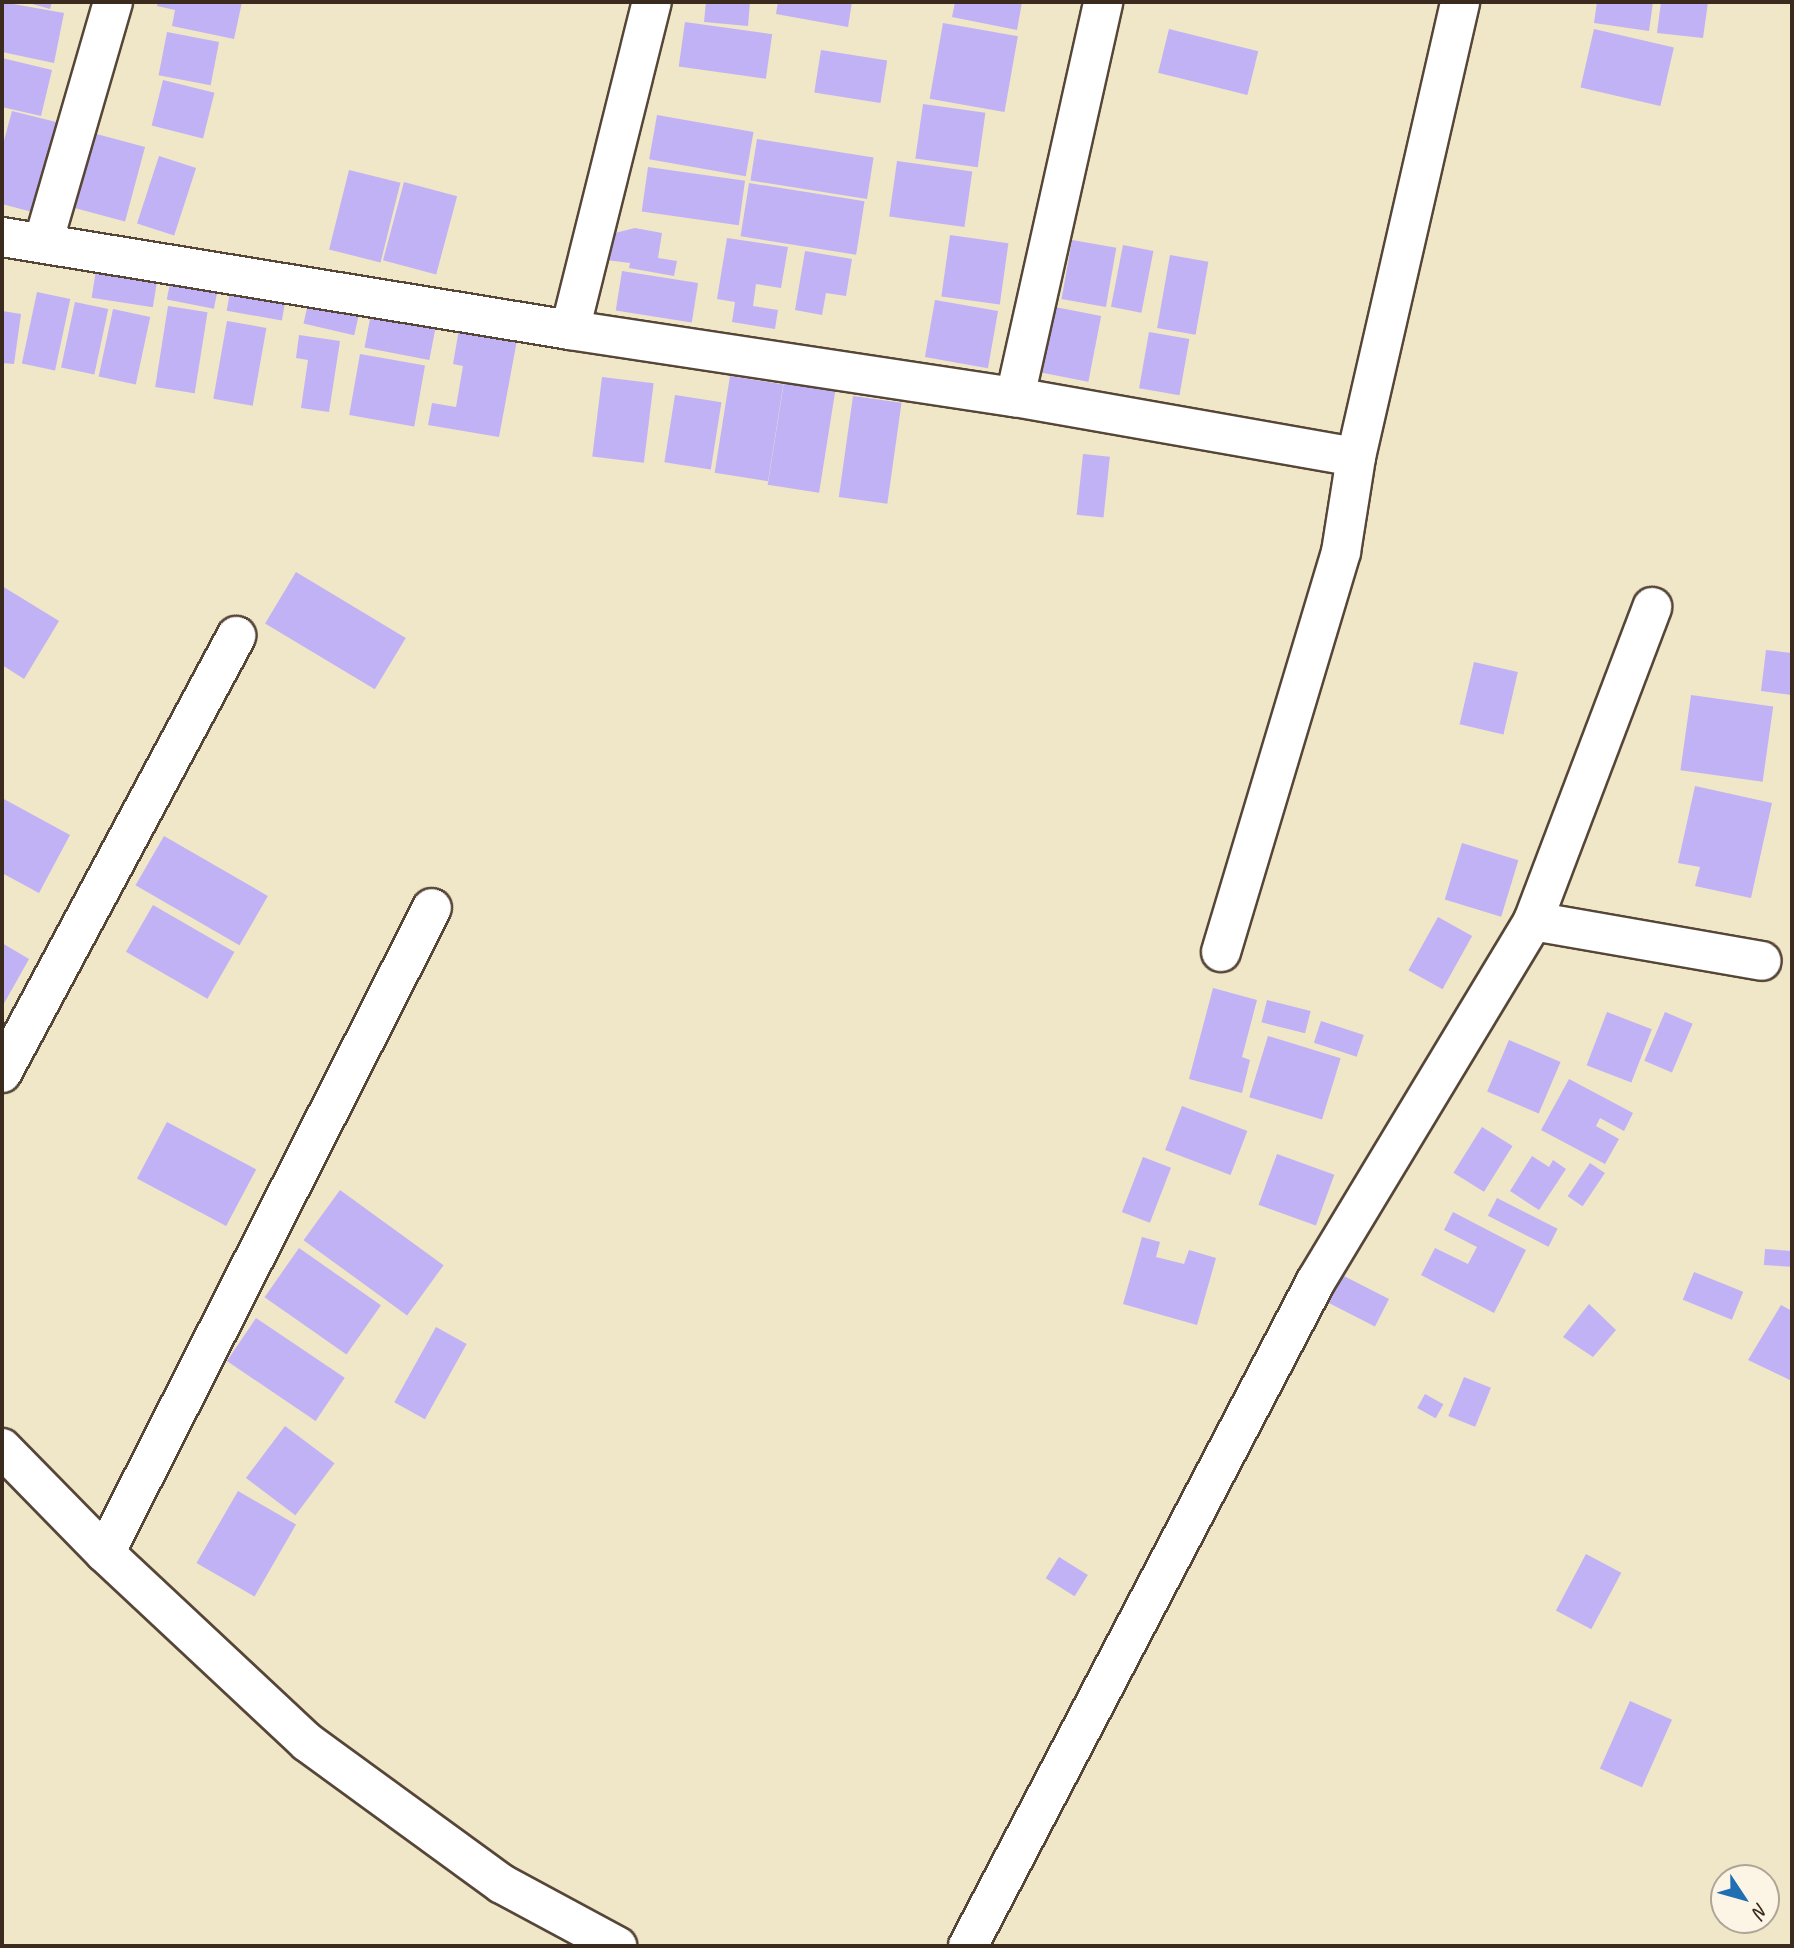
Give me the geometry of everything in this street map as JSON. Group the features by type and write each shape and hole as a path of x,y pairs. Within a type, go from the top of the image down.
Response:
{"street":[{"path":"43,243 113,2"},
{"path":"570,330 652,2"},
{"path":"1015,397 1103,2"},
{"path":"1221,952 1341,552 1356,457 1460,2"},
{"path":"2,237 570,330 1015,397 1356,457"},
{"path":"968,1946 1316,1280 1533,921 1652,607"},
{"path":"2,1073 236,636"},
{"path":"106,1553 432,908"},
{"path":"1533,921 1762,961"},
{"path":"2,1448 106,1553 307,1742 502,1884 617,1946"}],"building":[{"path":"2,2 64,13 54,63 2,52"},
{"path":"25,2 52,2 50,9"},
{"path":"158,2 242,2 234,39 172,26 175,10 157,6"},
{"path":"706,2 750,2 748,26 704,22"},
{"path":"778,2 852,2 848,27 776,14"},
{"path":"955,2 1022,2 1017,30 952,17"},
{"path":"1597,2 1653,2 1649,31 1594,23"},
{"path":"1661,2 1708,2 1703,38 1657,33"},
{"path":"685,22 772,34 766,79 679,67"},
{"path":"943,23 1018,36 1004,112 930,99"},
{"path":"1169,29 1258,51 1247,95 1158,73"},
{"path":"1594,29 1674,47 1660,106 1581,87"},
{"path":"167,32 219,42 211,85 159,75"},
{"path":"821,50 887,60 880,103 814,92"},
{"path":"2,58 52,70 41,116 2,107"},
{"path":"163,80 214,93 203,138 152,126"},
{"path":"923,104 985,113 978,167 915,158"},
{"path":"12,111 60,123 36,213 2,204 2,148"},
{"path":"657,115 754,132 746,176 649,159"},
{"path":"89,132 145,147 125,221 69,206"},
{"path":"757,139 874,157 867,199 750,180"},
{"path":"159,156 196,168 174,236 137,224"},
{"path":"897,161 972,172 964,227 889,216"},
{"path":"648,167 745,181 739,225 642,212"},
{"path":"349,170 400,183 381,262 329,250"},
{"path":"404,182 457,196 436,274 383,260"},
{"path":"749,183 865,201 856,255 741,236"},
{"path":"635,228 662,233 658,258 677,261 674,276 629,268 630,263 606,260 611,234"},
{"path":"950,235 1008,243 1000,305 941,296"},
{"path":"727,238 788,247 781,288 756,284 753,306 778,310 775,329 732,322 735,302 717,299"},
{"path":"1072,240 1116,248 1106,307 1062,299"},
{"path":"1123,245 1153,251 1141,313 1111,307"},
{"path":"805,251 852,259 846,296 826,293 822,315 795,310"},
{"path":"1170,255 1208,262 1196,335 1157,328"},
{"path":"96,270 157,280 153,307 92,298"},
{"path":"622,271 698,283 692,323 616,311"},
{"path":"171,278 218,287 214,309 167,300"},
{"path":"37,292 70,299 55,370 22,363"},
{"path":"230,292 285,302 282,320 227,311"},
{"path":"935,300 998,311 988,368 925,357"},
{"path":"75,302 108,309 94,375 61,368"},
{"path":"308,304 359,316 354,335 304,323"},
{"path":"168,306 208,312 195,393 155,387"},
{"path":"1055,307 1101,316 1088,382 1042,373"},
{"path":"113,309 150,317 136,384 99,376"},
{"path":"2,311 21,314 14,364 2,363"},
{"path":"371,314 436,327 429,360 365,347"},
{"path":"227,321 266,328 253,406 213,399"},
{"path":"459,329 517,340 499,437 428,425 432,403 456,407 463,366 453,364"},
{"path":"1149,332 1189,339 1179,395 1139,388"},
{"path":"299,335 340,341 329,412 301,408 308,360 296,358"},
{"path":"360,354 425,365 414,427 349,415"},
{"path":"730,376 783,384 768,481 715,473"},
{"path":"602,377 654,383 644,463 592,456"},
{"path":"784,382 835,390 819,493 768,485"},
{"path":"675,395 721,402 711,470 664,462"},
{"path":"853,396 902,403 887,504 839,497"},
{"path":"1083,454 1110,457 1103,517 1077,515"},
{"path":"296,572 406,638 375,689 265,623"},
{"path":"2,586 59,621 24,679 2,665"},
{"path":"1766,650 1792,653 1792,695 1761,691"},
{"path":"1474,662 1518,672 1503,734 1460,724"},
{"path":"1691,695 1773,707 1763,782 1680,770"},
{"path":"1695,786 1772,803 1751,898 1695,886 1700,867 1678,863"},
{"path":"2,798 70,835 39,893 2,873"},
{"path":"164,836 268,896 239,945 136,885"},
{"path":"1462,843 1518,860 1501,917 1445,899"},
{"path":"153,905 234,952 207,999 126,952"},
{"path":"1438,917 1472,936 1443,989 1408,970"},
{"path":"2,943 29,959 2,1007"},
{"path":"1213,988 1257,1000 1242,1057 1250,1060 1242,1093 1189,1079"},
{"path":"1267,1000 1311,1011 1305,1033 1261,1022"},
{"path":"1607,1012 1652,1029 1631,1082 1587,1065"},
{"path":"1665,1012 1693,1024 1672,1073 1644,1061"},
{"path":"1321,1021 1364,1035 1357,1057 1314,1043"},
{"path":"1268,1036 1341,1058 1322,1119 1249,1097"},
{"path":"1509,1040 1561,1062 1539,1113 1487,1092"},
{"path":"1569,1079 1633,1113 1624,1131 1600,1118 1596,1126 1619,1139 1605,1164 1541,1130"},
{"path":"1182,1106 1247,1131 1231,1175 1165,1150"},
{"path":"167,1122 256,1169 226,1226 137,1179"},
{"path":"1482,1127 1513,1146 1484,1192 1453,1173"},
{"path":"1277,1154 1334,1175 1316,1226 1259,1205"},
{"path":"1532,1156 1549,1167 1553,1160 1566,1169 1539,1210 1510,1191"},
{"path":"1143,1157 1171,1168 1150,1223 1122,1212"},
{"path":"1590,1163 1605,1173 1583,1206 1568,1196"},
{"path":"340,1190 444,1265 407,1315 304,1240"},
{"path":"1497,1198 1558,1229 1549,1247 1488,1216"},
{"path":"1453,1212 1526,1250 1494,1313 1421,1275 1435,1248 1468,1264 1477,1247 1444,1230"},
{"path":"1142,1237 1160,1242 1156,1257 1184,1264 1189,1250 1216,1258 1197,1325 1123,1304"},
{"path":"299,1248 381,1305 347,1355 265,1297"},
{"path":"1765,1249 1792,1251 1791,1267 1764,1265"},
{"path":"1694,1272 1743,1292 1732,1320 1683,1300"},
{"path":"1340,1274 1389,1299 1375,1327 1326,1302"},
{"path":"1589,1304 1616,1330 1593,1357 1563,1337"},
{"path":"1781,1305 1792,1311 1792,1381 1748,1360"},
{"path":"256,1318 345,1378 316,1421 227,1361"},
{"path":"436,1327 467,1344 425,1419 394,1402"},
{"path":"1464,1377 1491,1388 1475,1427 1448,1416"},
{"path":"1425,1394 1443,1404 1436,1418 1417,1408"},
{"path":"285,1426 335,1463 295,1515 246,1478"},
{"path":"238,1491 296,1524 255,1596 196,1563"},
{"path":"1586,1554 1621,1573 1591,1629 1556,1611"},
{"path":"1059,1557 1088,1575 1075,1596 1046,1578"},
{"path":"1630,1701 1672,1720 1642,1787 1600,1769"}]}
